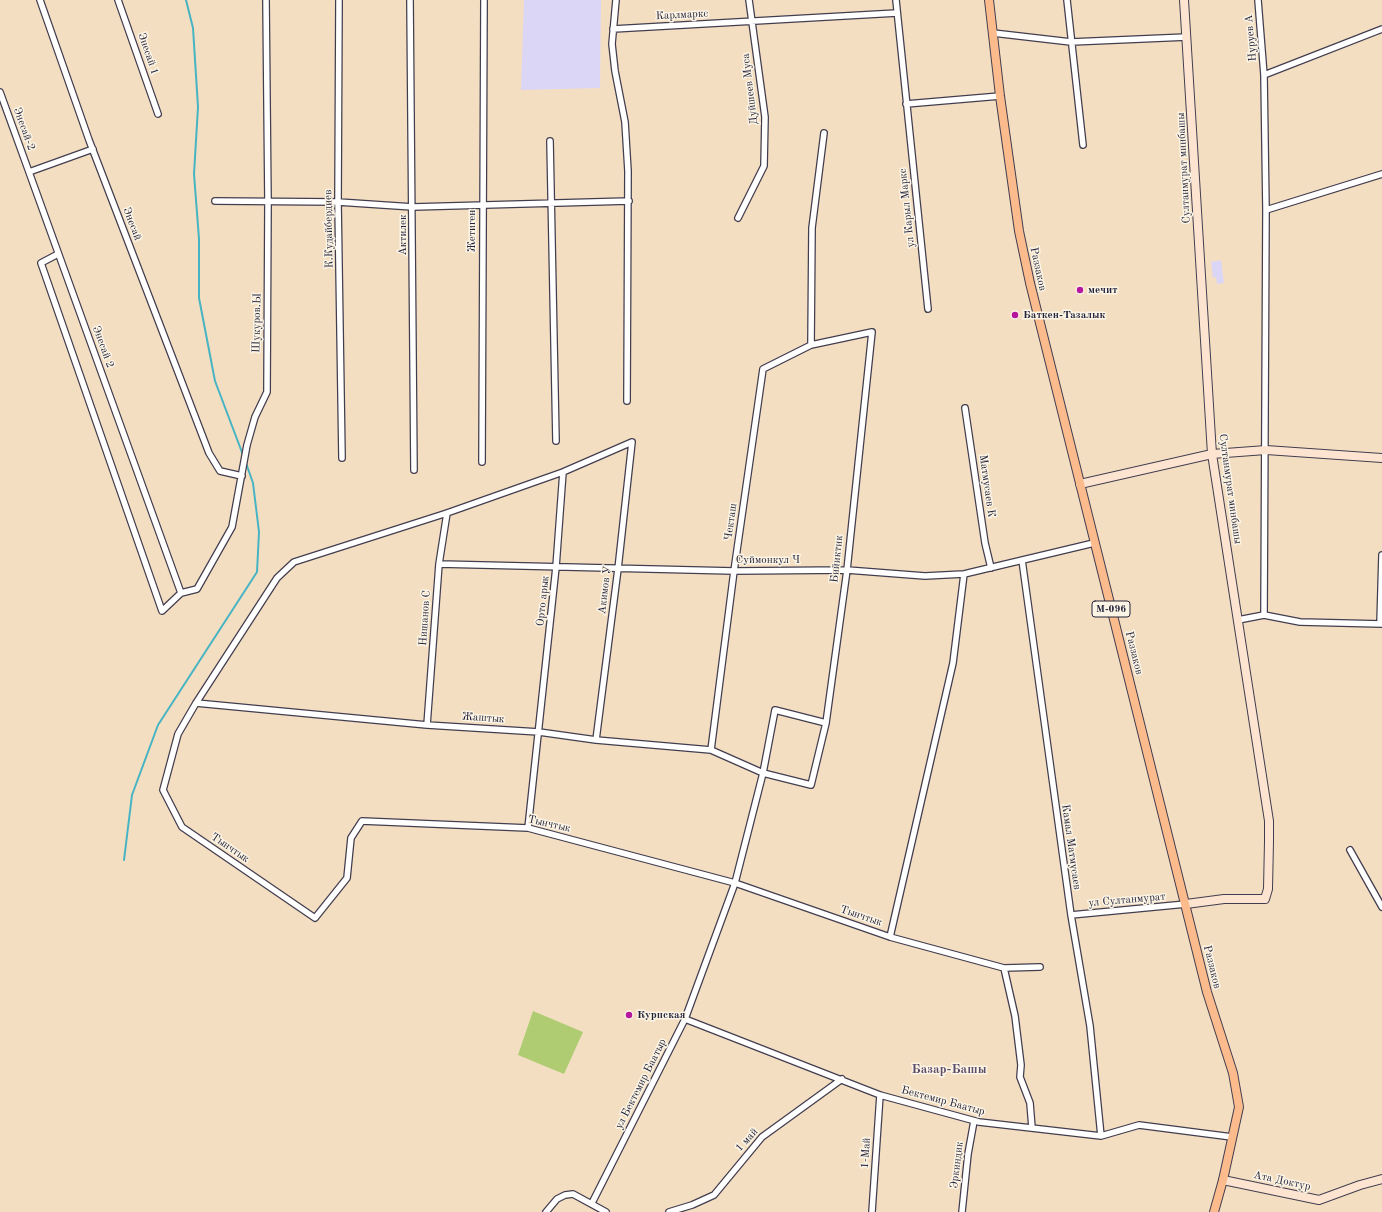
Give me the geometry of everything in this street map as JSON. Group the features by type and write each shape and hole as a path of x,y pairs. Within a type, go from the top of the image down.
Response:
{"main road":[{"name":"Раззаков","path":"989,0 1000,96 1019,231 1030,283 1207,992 1233,1073 1239,1107 1223,1180 1214,1212"}],"street":[{"name":"Энесай","path":"40,0 93,149 209,453 220,471 242,476"},
{"name":"Энесай 1","path":"118,0 158,114"},
{"name":"Шукуров.Ы","path":"58,254 41,263 162,611 181,593 197,589 232,527 247,445 254,417 267,392 268,202 266,0"},
{"name":"К.Кудайбердиев","path":"339,0 338,202 342,458"},
{"name":"Актилек","path":"410,0 413,207 414,470"},
{"name":"Жетиген","path":"482,462 484,0"},
{"path":"616,0 612,44 625,122 629,201 627,401"},
{"name":"Дуйшеев Муса","path":"738,218 764,166 765,117 749,0"},
{"name":"ул Карыл Маркс","path":"896,0 928,309"},
{"path":"1067,0 1083,145"},
{"name":"Султанмурат минбашы","path":"1184,0 1212,454 1269,821 1268,889 1265,899 1224,899 1186,904"},
{"name":"Нуруев А","path":"1258,0 1264,74 1266,210 1264,615"},
{"name":"Карлмаркс","path":"614,29 897,13"},
{"path":"1264,74 1382,29"},
{"path":"993,33 1071,42 1187,37"},
{"name":"Энесай-2","path":"0,92 29,172"},
{"path":"906,104 1000,96"},
{"path":"811,345 812,228 824,133"},
{"path":"550,141 556,441"},
{"path":"29,172 93,149"},
{"name":"Энесай 2","path":"29,172 181,593"},
{"path":"1266,210 1382,174"},
{"path":"215,201 338,202 413,207 629,201"},
{"name":"Бийиктик","path":"811,345 872,332 847,570 826,723 811,786"},
{"name":"Чекташ","path":"712,750 734,571 763,369 811,345"},
{"name":"Матмусаев К","path":"966,408 985,543 991,568"},
{"name":"Акимов У","path":"563,472 632,442 618,568 596,740"},
{"path":"1080,484 1212,454 1266,450 1382,458"},
{"path":"196,703 277,578 294,562 447,513 563,472"},
{"name":"Орто арык","path":"528,828 556,567 563,472"},
{"name":"Нишанов С","path":"427,725 439,564 447,513"},
{"name":"Суймонкул Ч","path":"439,564 734,571 847,570 925,576 964,574 1094,543"},
{"path":"1238,620 1264,615 1300,622 1381,624 1382,555"},
{"name":"Камал Матмусаев","path":"1022,560 1071,915 1090,1026 1101,1136"},
{"path":"890,937 953,663 964,574"},
{"name":"Жаштык","path":"196,703 427,725 539,732 596,740 712,750 763,773 811,786"},
{"name":"Тынчтык","path":"196,703 178,734 163,790 182,828 315,918 347,878 351,838 362,821 528,828 735,883 890,937 1004,968 1040,968"},
{"name":"ул Бектемир Баатыр","path":"592,1203 685,1019 735,883 763,773 775,710 826,723"},
{"path":"1350,850 1382,907"},
{"name":"ул Султанмурат","path":"1071,915 1186,904"},
{"path":"1004,968 1015,1016 1021,1065 1020,1077 1030,1103 1032,1128"},
{"name":"Бектемир Баатыр","path":"685,1019 880,1095 974,1121 1101,1136 1139,1125 1232,1137"},
{"name":"1 май","path":"669,1212 692,1205 714,1195 762,1137 842,1080"},
{"name":"1-Май","path":"872,1212 880,1095"},
{"name":"Эркиндик","path":"962,1212 968,1154 974,1121"},
{"name":"Ата Доктур","path":"1223,1180 1319,1200 1360,1185 1382,1179"},
{"path":"546,1212 557,1199 565,1194 574,1194 606,1212"}],"shaded area":[{"path":"524,0 601,0 600,88 521,90"},
{"path":"1221,260 1224,283 1217,284 1216,277 1213,278 1211,262"}],"green space":[{"path":"533,1011 583,1032 564,1074 518,1055"}],"waterway":[{"path":"186,0 193,28 198,107 194,174 199,239 199,298 215,381 243,455"},
{"path":"124,860 132,795 158,725 257,572 259,532 253,483 246,463"}],"place":[{"name":"мечит","path":"1080,290"},
{"name":"Баткен-Тазалык","path":"1015,315"},
{"name":"Курпская","path":"629,1015"}],"district":[{"name":"Базар-Башы","path":"949,1070"}]}
